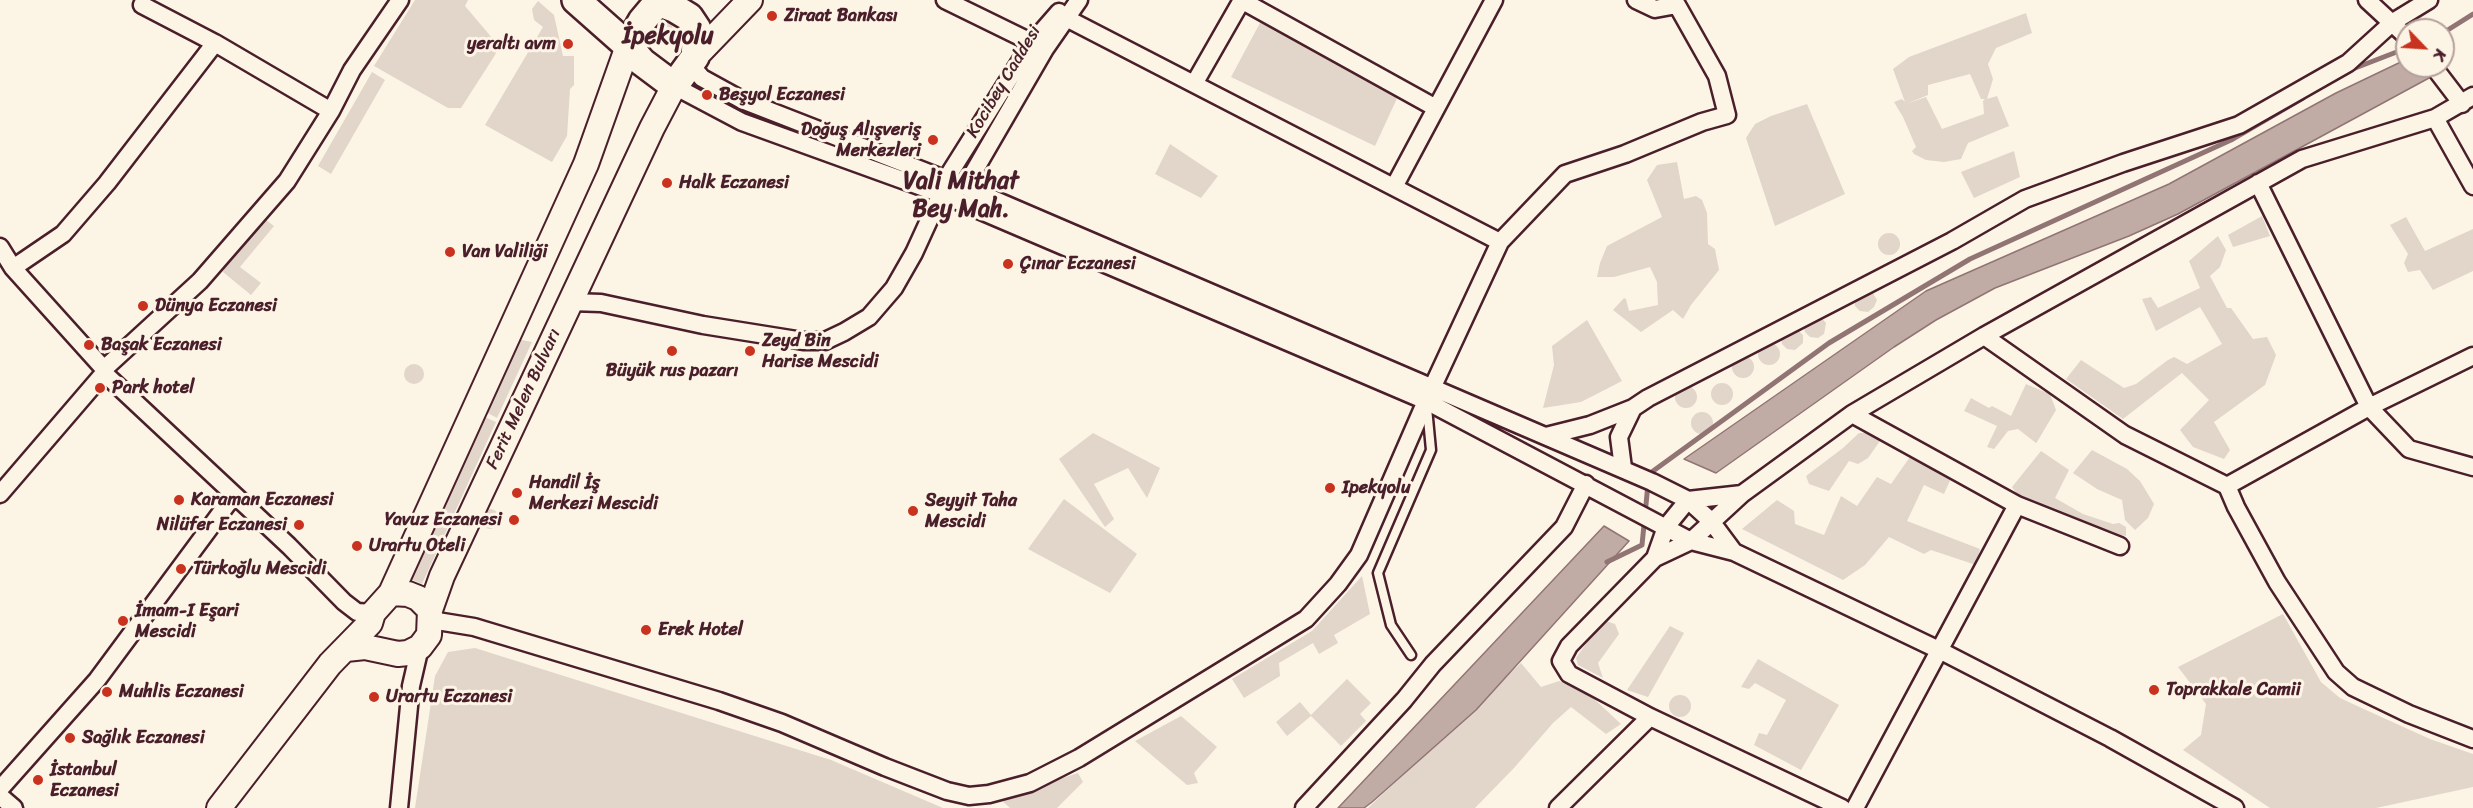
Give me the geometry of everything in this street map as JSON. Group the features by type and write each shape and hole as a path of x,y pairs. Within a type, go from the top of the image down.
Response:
{"main road":[{"path":"576,0 628,46 642,62 674,86 695,57 750,0"},
{"path":"219,808 330,664 346,649 391,593 586,164 628,46 657,1 689,17 697,29 695,57"},
{"name":"Ferit Melen Bulvarı","path":"420,647 429,634 431,615 442,576 652,128 674,86"},
{"path":"391,593 408,594 418,598 431,615"},
{"path":"372,618 375,639 387,651"},
{"path":"346,649 365,647 408,653 420,647"}],"street":[{"path":"0,494 104,371 200,281 287,181 331,111 352,70 400,0"},
{"path":"945,0 1038,46"},
{"name":"Kocibey Caddesi","path":"570,302 601,303 703,326 803,340 825,340 869,317 894,288 914,253 944,187 1070,0"},
{"name":"Kocibey Caddesi","path":"965,187 1038,46 1066,18 1079,0"},
{"path":"1194,84 1242,0 1436,108"},
{"path":"1394,188 1494,0"},
{"path":"431,615 719,701 782,723 947,791 969,796 989,794 1030,783 1079,758 1306,619 1338,584 1359,555 1429,395 1500,242 1565,174 1625,154 1702,122 1727,115 1717,76 1677,5 1658,5 1636,0"},
{"path":"2367,0 2393,22"},
{"path":"1546,436 1590,425 1633,408 1648,398 1952,241 2025,199 2123,163 2239,126 2348,63 2393,22 2429,0"},
{"path":"142,5 215,43 331,111"},
{"path":"1066,18 1500,242"},
{"path":"13,268 63,234 107,183 215,43"},
{"path":"695,57 696,71 702,78 742,100 1429,395 1546,436 1623,468 1688,500 1711,521 1734,552"},
{"path":"1837,807 1650,717 1569,674 1561,661 1569,646 1654,558 1691,541 1742,494 1852,414 1984,336 2302,159 2435,118 2467,100 2443,78"},
{"path":"674,86 742,122 944,187 965,187 1429,395 1691,541 1734,552 1941,651 2110,738 2235,808"},
{"path":"2435,118 2473,186"},
{"path":"2258,183 2368,407 2409,449 2473,467"},
{"path":"0,247 13,268 104,371 289,546 344,602 357,612 372,618"},
{"path":"1984,336 2126,435 2227,486 2277,582 2336,672 2353,687 2399,709 2473,739"},
{"path":"2227,486 2368,407 2473,356"},
{"path":"1623,468 1618,437 1633,408"},
{"path":"1852,414 2017,505 2120,546"},
{"path":"1304,808 1404,700 1433,664 1564,527 1586,484"},
{"path":"1654,558 1666,527 1688,500 1742,494"},
{"path":"0,789 97,680 234,495"},
{"path":"1855,808 1941,651 2017,505"},
{"path":"399,808 411,686 420,647"},
{"path":"387,651 401,665 411,686"},
{"path":"1558,808 1650,717"},
{"path":"0,796 14,808"}],"lane":[{"path":"1411,655 1390,625 1378,573 1431,450 1429,395"}],"shaded area":[{"path":"415,0 468,0 465,6 493,39 497,50 495,55 461,108 448,108 374,66"},
{"path":"538,1 554,15 563,56 574,56 574,85 570,89 567,136 552,162 485,125 543,27 534,20 532,9"},
{"path":"2026,13 2032,33 1996,48 1988,64 1993,79 1987,99 1997,96 2009,126 1968,143 1961,159 1944,162 1926,160 1912,151 1916,147 1894,102 1902,99 1905,102 1893,69 1909,57","holes":["1970,74 1981,99 1985,99 1983,101 1984,114 1942,129 1926,97 1906,104 1928,95 1928,85"]},
{"path":"662,20 670,23 673,31 670,39 662,42 654,39 651,31 654,23"},
{"path":"1261,21 1399,94 1375,146 1231,77"},
{"path":"2395,65 2395,78 2429,78 2178,214 2129,236 1995,288 1936,320 1894,347 1716,473 1684,459 1926,291 2169,184 2336,93"},
{"path":"372,72 385,80 331,174 318,166"},
{"path":"1807,104 1845,194 1775,226 1746,138 1755,124"},
{"path":"1170,144 1218,176 1201,198 1155,174"},
{"path":"2014,151 2020,177 1974,198 1961,172"},
{"path":"1677,162 1684,199 1696,196 1702,200 1707,213 1708,244 1715,249 1719,270 1691,305 1683,319 1673,310 1641,332 1613,310 1624,298 1629,311 1658,305 1657,282 1650,267 1614,277 1597,277 1607,246 1662,217 1647,180 1657,165"},
{"path":"261,216 274,226 240,267 261,283 251,295 223,272 228,256"},
{"path":"2262,216 2270,236 2233,247 2228,235"},
{"path":"2406,217 2425,251 2473,229 2473,271 2433,290 2420,270 2408,272 2404,263 2408,254 2390,225"},
{"path":"1885,233 1893,233 1900,240 1900,248 1893,255 1885,255 1878,248 1878,240"},
{"path":"2218,236 2226,250 2220,267 2210,276 2227,308 2231,308 2253,339 2267,337 2276,355 2265,385 2214,422 2230,450 2224,459 2193,447 2180,430 2209,400 2182,373 2123,419 2066,379 2081,360 2124,388 2136,384 2174,357 2187,364 2222,344 2200,307 2156,331 2142,299 2151,297 2158,308 2200,288 2189,261"},
{"path":"1871,290 1877,300 1874,307 1868,312 1860,311 1855,306 1854,298"},
{"path":"1821,317 1826,323 1824,334 1818,338 1810,337 1803,325"},
{"path":"1587,320 1622,381 1581,402 1543,408 1554,365 1552,346"},
{"path":"1797,329 1803,335 1803,343 1795,350 1787,349 1782,344 1781,337"},
{"path":"517,339 532,342 497,418 484,411"},
{"path":"1769,343 1777,346 1780,354 1777,362 1769,365 1761,362 1758,354 1761,346"},
{"path":"1743,356 1751,359 1754,367 1751,375 1743,378 1735,375 1732,367 1735,359"},
{"path":"414,364 421,367 424,374 421,381 414,384 407,381 404,374 407,367"},
{"path":"1718,383 1726,383 1733,390 1733,398 1726,405 1718,405 1711,398 1711,390"},
{"path":"2026,384 2050,394 2056,410 2037,442 2018,429 2008,431 1994,449 1987,447 1997,426 1964,411 1971,398 2011,416"},
{"path":"1686,386 1694,389 1697,397 1694,405 1686,408 1678,405 1675,397 1678,389"},
{"path":"1698,412 1706,412 1713,419 1713,427 1706,434 1698,434 1691,427 1691,419"},
{"path":"480,415 496,422 422,584 406,577"},
{"path":"1093,433 1160,468 1147,498 1128,468 1094,484 1114,519 1105,527 1059,459"},
{"path":"1859,433 1870,433 1880,441 1868,458 1858,464 1849,461 1829,491 1809,484 1806,476"},
{"path":"2092,450 2127,469 2140,481 2154,504 2148,518 2135,530 2125,520 2122,500 2097,489 2073,473"},
{"path":"2041,451 2069,470 2055,498 2083,514 2113,524 2119,523 2126,527 2126,536 2103,532 2019,497 2012,487"},
{"path":"1912,454 1952,476 1944,494 1924,485 1907,521 1980,549 1976,565 1931,550 1924,554 1889,537 1865,565 1843,580 1742,529 1777,500 1794,511 1795,524 1824,535 1841,496 1857,506 1877,477 1891,484"},
{"path":"1064,499 1137,554 1110,593 1028,549"},
{"path":"490,509 497,512 500,519 497,526 490,529 483,526 480,519 483,512"},
{"path":"1604,526 1629,541 1476,710 1364,808 1338,808"},
{"path":"1362,576 1370,614 1334,635 1338,643 1319,654 1313,643 1279,663 1280,676 1244,698 1232,679 1312,631"},
{"path":"2283,614 2321,682 2340,698 2430,739 2473,754 2473,787 2376,808 2270,808 2183,750 2201,735 2206,704 2178,667"},
{"path":"1603,620 1615,624 1619,634 1598,663 1603,678 1578,665 1576,658"},
{"path":"1670,626 1684,633 1648,697 1627,690"},
{"path":"475,648 831,760 943,808 415,808 435,676 448,652"},
{"path":"1758,659 1839,705 1801,770 1754,745 1759,733 1767,735 1786,700 1755,683 1749,689 1741,687"},
{"path":"1521,663 1541,687 1559,681 1591,696 1621,724 1606,734 1571,707 1553,723 1475,808 1368,808"},
{"path":"1347,679 1371,703 1360,714 1366,721 1341,746 1311,716 1287,736 1276,722 1300,702 1311,715"},
{"path":"1676,695 1684,695 1691,702 1691,710 1684,717 1676,717 1669,710 1669,702"},
{"path":"1181,716 1217,747 1194,773 1198,783 1187,785 1135,741"},
{"path":"1078,773 1083,782 1057,808 1010,808 1000,799"}],"waterway":[{"path":"2455,25 2473,14"},
{"path":"2350,70 2395,53"},
{"path":"1607,562 1642,545 1649,474 1829,343 1970,259 2231,140 2303,98"}],"place":[{"name":"Ziraat Bankası","path":"772,16"},
{"name":"yeraltı avm","path":"568,44"},
{"name":"Beşyol Eczanesi","path":"707,95"},
{"name":"Doğuş Alışveriş Merkezleri","path":"933,140"},
{"name":"Halk Eczanesi","path":"667,183"},
{"name":"Van Valiliği","path":"450,252"},
{"name":"Çınar Eczanesi","path":"1008,264"},
{"name":"Dünya Eczanesi","path":"143,306"},
{"name":"Başak Eczanesi","path":"89,345"},
{"name":"Büyük rus pazarı","path":"672,351"},
{"name":"Zeyd Bin Harise Mescidi","path":"750,351"},
{"name":"Park hotel","path":"100,388"},
{"name":"Ipekyolu","path":"1330,488"},
{"name":"Handil İş Merkezi Mescidi","path":"517,493"},
{"name":"Karaman Eczanesi","path":"179,500"},
{"name":"Seyyit Taha Mescidi","path":"913,511"},
{"name":"Yavuz Eczanesi","path":"514,520"},
{"name":"Nilüfer Eczanesi","path":"299,525"},
{"name":"Urartu Oteli","path":"357,546"},
{"name":"Türkoğlu Mescidi","path":"181,569"},
{"name":"İmam-I Eşari Mescidi","path":"123,621"},
{"name":"Erek Hotel","path":"646,630"},
{"name":"Toprakkale Camii","path":"2154,690"},
{"name":"Muhlis Eczanesi","path":"107,692"},
{"name":"Urartu Eczanesi","path":"374,697"},
{"name":"Sağlık Eczanesi","path":"70,738"},
{"name":"İstanbul Eczanesi","path":"38,780"}],"district":[{"name":"İpekyolu","path":"668,37"},
{"name":"Vali Mithat Bey Mah.","path":"961,196"}]}
